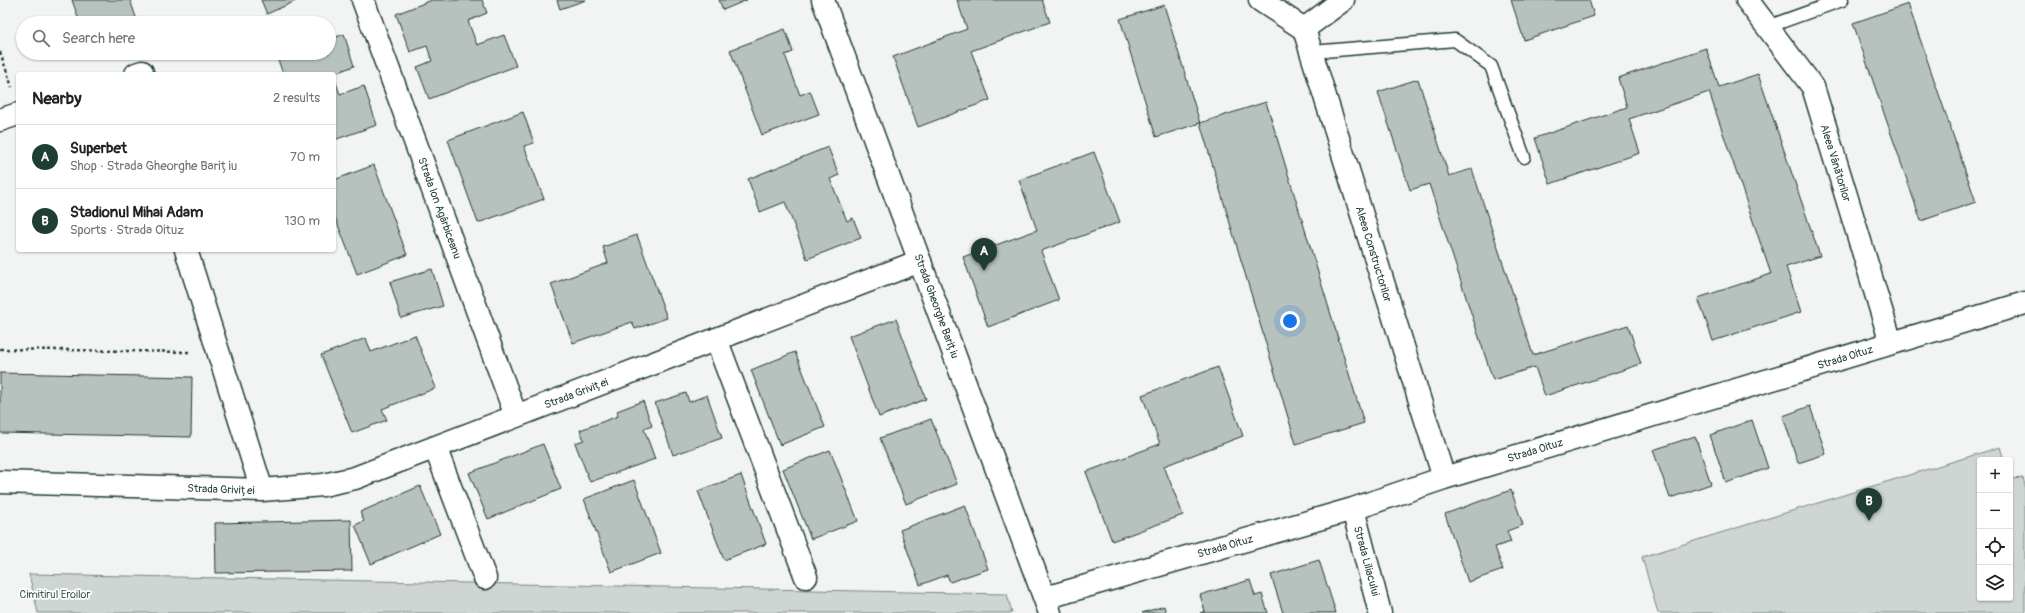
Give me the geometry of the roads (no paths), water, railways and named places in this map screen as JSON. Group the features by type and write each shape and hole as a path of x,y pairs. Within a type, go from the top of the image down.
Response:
{"street":[{"name":"Strada Ion Agârbiceanu","path":"364,0 516,416"},
{"name":"Strada Gheorghe Barițiu","path":"823,0 1047,606"},
{"path":"1260,0 1304,29 1343,0"},
{"name":"Aleea Vânătorilor","path":"1747,0 1813,87 1891,343"},
{"name":"Aleea Constructorilor","path":"1304,29 1444,478"},
{"path":"0,120 16,115"},
{"path":"187,252 262,490"},
{"name":"Strada Griviței","path":"0,482 262,490 323,485 355,478 920,261"},
{"name":"Strada Oituz","path":"1047,606 1353,510 1444,478 2025,302"},
{"path":"716,339 806,577"},
{"path":"435,447 485,578"},
{"name":"Strada Liliacului","path":"1353,510 1380,613"}],"lane":[{"path":"1767,27 1842,0"},
{"path":"1312,52 1455,40 1491,66 1524,157"}],"place":[{"name":"Superbet","path":"984,271"},
{"name":"Stadionul Mihai Adam","path":"1869,521"}],"park label":[{"name":"Cimitirul Eroilor","path":"55,594"}]}
